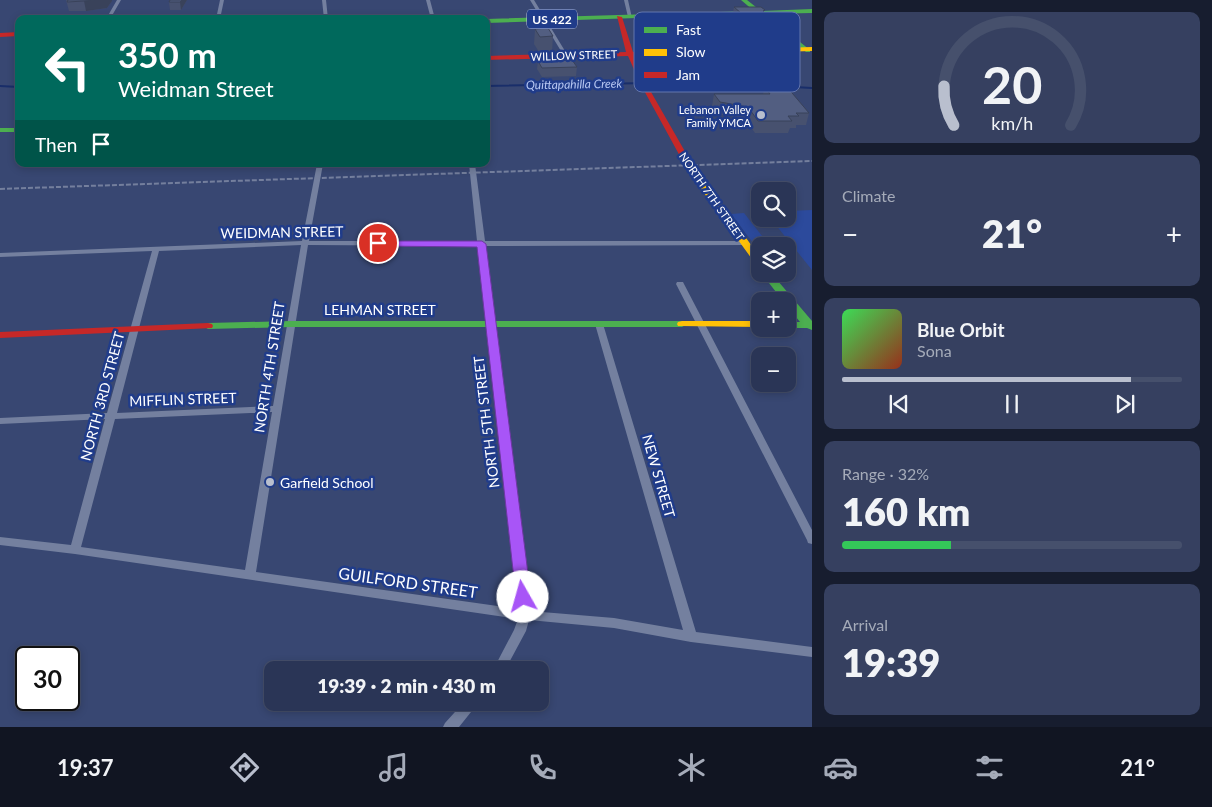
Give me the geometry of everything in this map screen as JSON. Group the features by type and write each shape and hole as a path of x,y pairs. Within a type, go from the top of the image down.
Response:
{"main road":[{"path":"744,0 759,12"},
{"name":"US 422","path":"759,12 812,11"},
{"name":"NORTH 7TH STREET","path":"624,17 630,54 634,63"},
{"name":"US 422","path":"490,21 634,17"},
{"path":"0,35 15,34"},
{"path":"800,43 810,51"},
{"name":"WILLOW STREET","path":"490,58 634,54"},
{"name":"NORTH 7TH STREET","path":"648,92 687,164 751,252"},
{"path":"0,130 15,130"},
{"path":"773,282 802,318 812,325"},
{"name":"LEHMAN STREET","path":"0,335 134,328 291,324 751,324"},
{"path":"796,324 812,325"}],"street":[{"path":"110,15 119,0"},
{"path":"219,15 222,0"},
{"path":"324,0 326,15"},
{"path":"428,0 432,15"},
{"path":"532,0 566,56"},
{"path":"624,17 626,0"},
{"name":"NORTH 4TH STREET","path":"250,575 291,324 319,167"},
{"name":"NORTH 5TH STREET","path":"472,167 525,615 520,631 503,661"},
{"name":"WEIDMAN STREET","path":"0,255 305,243 744,243"},
{"name":"NORTH 3RD STREET","path":"75,550 156,249"},
{"path":"680,284 812,540"},
{"name":"NEW STREET","path":"599,324 691,637"},
{"name":"MIFFLIN STREET","path":"0,421 277,409"},
{"name":"GUILFORD STREET","path":"0,541 75,550 525,615 614,624 691,637 812,652"},
{"path":"450,727 465,711"}],"shaded area":[{"path":"812,210 812,270 796,250 796,237 785,237 777,227 796,227 796,211"},
{"path":"744,213 751,222 751,227 755,227 763,237 751,237 751,240 731,214"}],"building":[{"path":"68,0 95,0 67,2"},
{"path":"170,0 182,0 180,2 169,2"},
{"path":"734,7 761,7 765,10 764,12 740,12"},
{"path":"548,28 553,36 540,37 535,29"},
{"path":"572,60 577,67 542,68 538,61"},
{"path":"769,92 791,92 809,113 796,113 799,116 788,116 792,121 758,121 748,107 720,102 714,94 770,94"}],"waterway":[{"name":"Quittapahilla Creek","path":"490,86 634,83"},
{"name":"Quittapahilla Creek","path":"0,86 15,87"},
{"name":"Quittapahilla Creek","path":"800,87 812,88"}],"railway":[{"path":"0,189 812,161"}],"traffic: fast":[{"path":"744,0 759,12"},
{"path":"779,12 812,11"},
{"path":"490,21 634,16"},
{"path":"800,45 808,51"},
{"path":"0,130 15,130"},
{"path":"773,282 802,318 812,327"},
{"path":"208,326 291,324 682,324"},
{"path":"796,325 812,325"}],"traffic: slow":[{"path":"800,49 812,49"},
{"path":"691,169 751,252"},
{"path":"682,324 751,324"}],"traffic: jam":[{"path":"619,17 634,63"},
{"path":"0,35 15,34"},
{"path":"490,58 634,54"},
{"path":"648,92 691,169"},
{"path":"0,335 208,326"}],"place":[{"name":"Lebanon Valley Family YMCA","path":"761,115"},
{"name":"Garfield School","path":"270,482"}],"route":[{"path":"378,243 482,244 523,597"}]}
